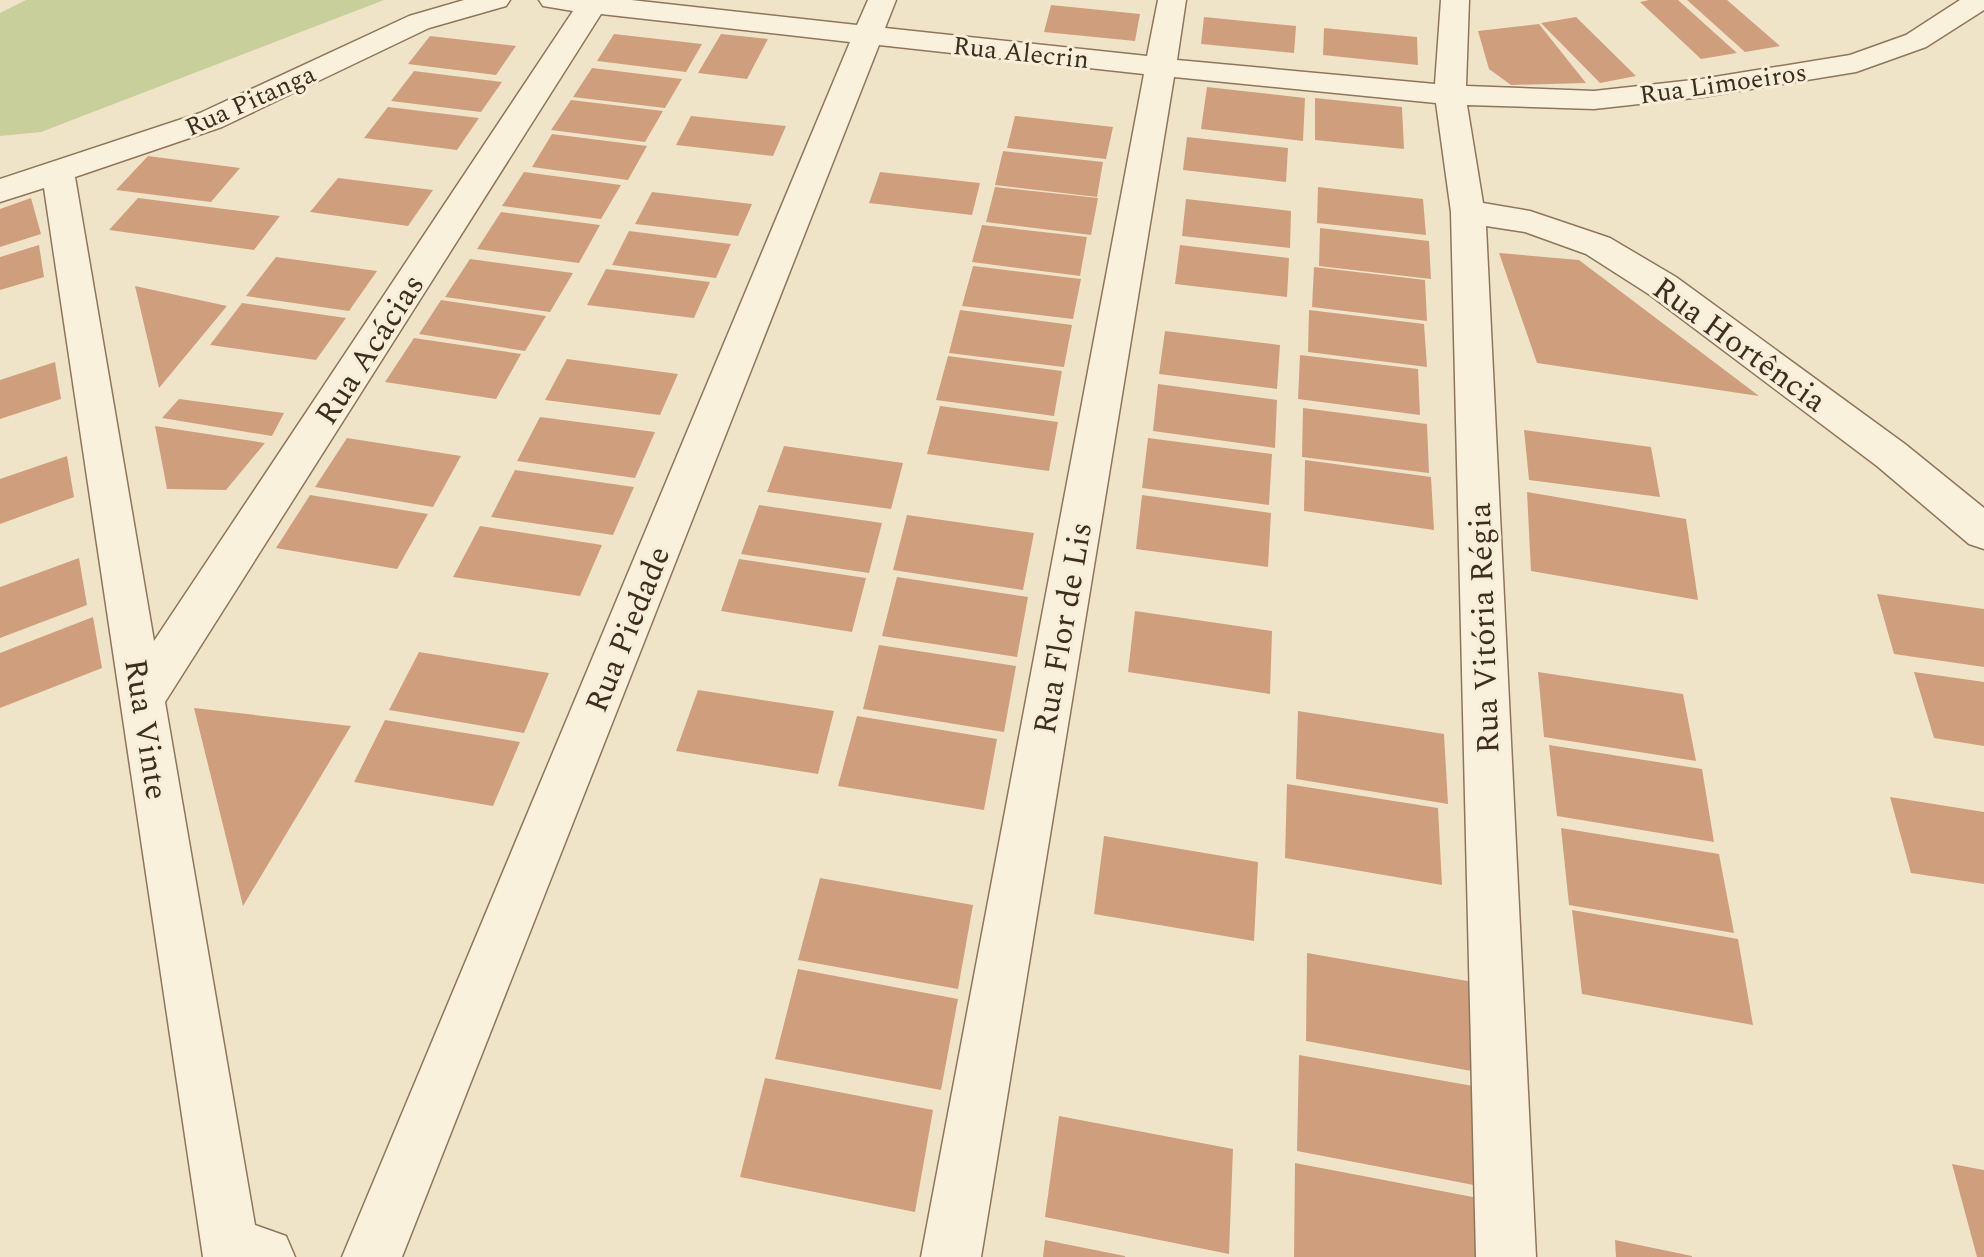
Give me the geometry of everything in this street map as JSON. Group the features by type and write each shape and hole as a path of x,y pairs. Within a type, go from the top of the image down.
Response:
{"street":[{"name":"Rua Pitanga","path":"0,191 211,120 419,22 496,0"},
{"path":"553,0 594,2"},
{"name":"Rua Flor de Lis","path":"951,1257 1172,0"},
{"name":"Rua Vitória Régia","path":"1455,0 1450,95 1468,212 1506,1257"},
{"name":"Rua Limoeiros","path":"1450,95 1594,100 1702,88 1856,63 1916,41 1980,0"},
{"name":"Rua Alecrin","path":"594,2 874,18 1160,67 1450,95"},
{"name":"Rua Acácias","path":"142,698 594,2"},
{"name":"Rua Piedade","path":"372,1257 874,18"},
{"name":"Rua Vinte","path":"58,174 229,1248 265,1257"},
{"name":"Rua Hortência","path":"1468,212 1530,222 1598,246 1663,286 1891,455 1984,532"}],"green space":[{"path":"26,0 384,0 41,132 0,136 0,13"}],"building":[{"path":"1678,0 1737,53 1701,59 1640,2"},
{"path":"1687,0 1727,0 1780,46 1745,52"},
{"path":"1051,5 1140,14 1135,41 1044,32"},
{"path":"1204,17 1296,26 1294,53 1201,44"},
{"path":"1576,17 1636,76 1600,83 1541,23"},
{"path":"1539,24 1586,83 1511,85 1489,69 1478,31"},
{"path":"1324,28 1417,37 1418,65 1323,55"},
{"path":"614,34 702,44 686,72 597,61"},
{"path":"721,34 768,39 747,79 698,73"},
{"path":"430,36 516,46 496,75 408,64"},
{"path":"592,68 682,79 665,108 573,97"},
{"path":"414,71 502,82 481,112 391,101"},
{"path":"1207,87 1305,98 1303,141 1201,129"},
{"path":"1315,98 1402,107 1404,149 1315,140"},
{"path":"571,100 663,111 645,142 551,130"},
{"path":"388,107 479,118 457,150 364,138"},
{"path":"691,116 786,126 773,156 676,145"},
{"path":"1015,116 1113,127 1106,159 1007,148"},
{"path":"552,134 647,146 628,180 532,167"},
{"path":"1187,137 1288,148 1286,182 1183,170"},
{"path":"1003,151 1103,162 1097,197 995,185"},
{"path":"148,156 240,168 211,202 116,190"},
{"path":"524,172 621,185 601,219 502,206"},
{"path":"880,172 980,183 972,215 869,203"},
{"path":"338,178 433,190 408,226 310,212"},
{"path":"995,187 1098,198 1091,235 986,222"},
{"path":"1318,187 1423,199 1426,235 1317,223"},
{"path":"652,192 752,204 738,236 635,224"},
{"path":"31,198 41,234 0,247 0,209"},
{"path":"138,198 280,216 254,250 109,230"},
{"path":"1186,199 1291,211 1290,248 1182,236"},
{"path":"501,212 600,225 579,263 477,249"},
{"path":"982,225 1087,237 1080,276 972,262"},
{"path":"1320,228 1429,241 1431,279 1319,266"},
{"path":"629,231 731,244 716,278 612,265"},
{"path":"39,245 44,277 0,290 0,257"},
{"path":"1180,245 1289,258 1287,297 1175,284"},
{"path":"1499,253 1579,260 1759,396 1537,363"},
{"path":"276,257 377,271 349,311 246,296"},
{"path":"470,259 573,273 550,312 445,297"},
{"path":"973,266 1081,279 1073,319 962,306"},
{"path":"1314,267 1425,280 1427,321 1312,307"},
{"path":"606,269 710,282 694,318 587,305"},
{"path":"135,286 227,306 159,388"},
{"path":"441,300 546,316 525,351 419,334"},
{"path":"242,303 346,318 316,360 210,345"},
{"path":"960,310 1072,325 1064,367 949,353"},
{"path":"1309,310 1424,324 1427,367 1308,352"},
{"path":"1165,331 1280,345 1277,389 1159,374"},
{"path":"414,338 521,354 496,399 385,382"},
{"path":"1300,355 1418,369 1420,415 1298,399"},
{"path":"948,356 1062,371 1054,416 936,400"},
{"path":"567,359 678,374 660,415 545,400"},
{"path":"55,362 61,399 0,419 0,380"},
{"path":"1158,384 1277,400 1275,448 1153,431"},
{"path":"179,399 284,413 272,436 162,418"},
{"path":"940,406 1058,422 1049,471 927,454"},
{"path":"1303,408 1427,424 1429,473 1302,457"},
{"path":"540,417 655,432 635,478 517,461"},
{"path":"155,426 265,443 226,490 167,489"},
{"path":"1524,430 1651,447 1660,497 1529,480"},
{"path":"347,438 461,456 433,507 315,487"},
{"path":"1148,438 1272,454 1269,505 1142,488"},
{"path":"784,446 903,463 891,509 767,492"},
{"path":"67,456 74,497 0,524 0,479"},
{"path":"1305,460 1431,477 1434,530 1304,511"},
{"path":"515,470 634,487 613,535 491,517"},
{"path":"1527,492 1686,519 1698,600 1531,571"},
{"path":"310,495 428,514 397,569 276,548"},
{"path":"1142,495 1271,513 1268,567 1136,549"},
{"path":"759,505 882,523 869,573 741,554"},
{"path":"907,515 1034,533 1023,590 893,570"},
{"path":"480,526 602,545 580,596 453,577"},
{"path":"79,558 87,605 0,638 0,587"},
{"path":"739,559 866,578 852,632 721,611"},
{"path":"897,577 1028,597 1017,657 882,636"},
{"path":"1877,594 1984,609 1984,667 1894,654"},
{"path":"1135,611 1272,631 1270,694 1128,672"},
{"path":"93,617 102,668 0,708 0,653"},
{"path":"879,645 1016,666 1004,732 863,709"},
{"path":"419,652 549,673 524,733 389,710"},
{"path":"1538,672 1683,694 1696,761 1544,737"},
{"path":"1914,672 1984,682 1984,746 1934,738"},
{"path":"698,690 834,711 818,774 676,751"},
{"path":"194,708 351,726 243,906"},
{"path":"1298,711 1444,734 1448,804 1296,779"},
{"path":"857,716 997,739 984,810 838,786"},
{"path":"385,720 520,742 493,806 354,782"},
{"path":"1549,745 1702,769 1714,842 1557,816"},
{"path":"1287,784 1438,808 1442,885 1285,858"},
{"path":"1890,797 1984,812 1984,884 1911,873"},
{"path":"1561,828 1719,854 1734,933 1569,905"},
{"path":"1104,836 1258,862 1254,941 1094,914"},
{"path":"820,878 973,905 958,989 798,960"},
{"path":"1572,910 1738,939 1753,1025 1582,994"},
{"path":"1307,953 1473,982 1477,1072 1306,1041"},
{"path":"798,969 958,999 941,1090 775,1059"},
{"path":"1299,1055 1473,1086 1479,1186 1297,1151"},
{"path":"765,1078 933,1110 915,1212 740,1177"},
{"path":"1059,1116 1233,1149 1229,1254 1045,1217"},
{"path":"1295,1163 1478,1198 1481,1257 1294,1257"},
{"path":"1952,1164 1984,1170 1984,1257 1977,1257"},
{"path":"1045,1240 1125,1256 1125,1257 1043,1257"},
{"path":"1615,1240 1692,1256 1692,1257 1616,1257"}]}
